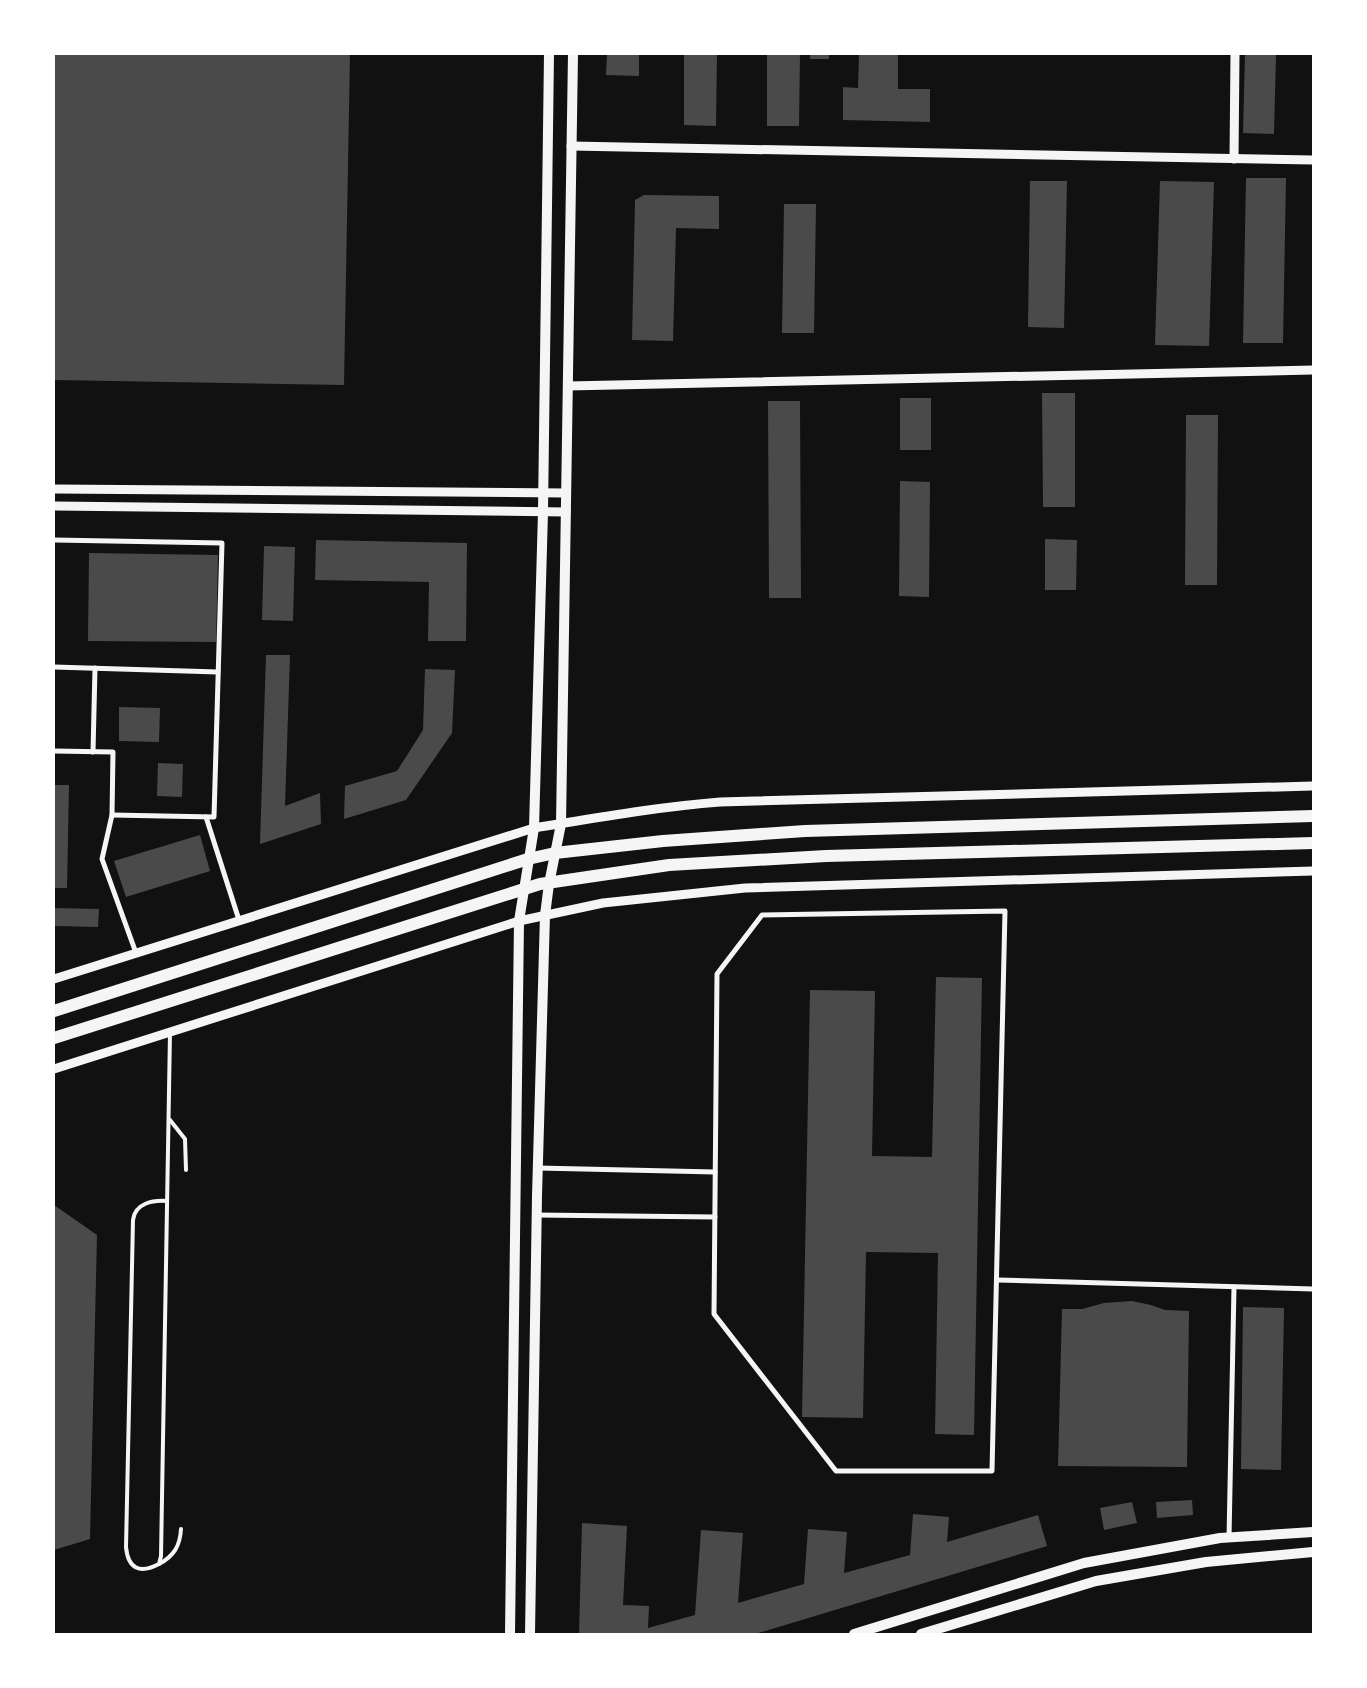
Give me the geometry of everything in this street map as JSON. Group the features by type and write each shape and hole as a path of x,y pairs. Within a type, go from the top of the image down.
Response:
{"main road":[{"path":"510,1634 519,921 534,828 543,512 549,54"},
{"path":"530,1634 536,1215 545,915 548,884 561,824 572,54"},
{"path":"54,1011 528,859 555,853 663,840 805,831 1313,816"},
{"path":"54,1038 540,884 669,865 826,856 1313,843"},
{"path":"854,1634 1084,1562 1160,1547 1229,1538 1313,1532"},
{"path":"921,1634 1096,1581 1206,1562 1313,1552"}],"street":[{"path":"1234,159 1235,54"},
{"path":"571,146 1313,160"},
{"path":"568,386 1313,370"},
{"path":"54,489 566,493"},
{"path":"54,506 566,512"},
{"path":"54,540 222,543 214,817 112,815"},
{"path":"54,667 218,672"},
{"path":"93,752 95,668"},
{"path":"54,751 113,752 112,815 102,860 136,953"},
{"path":"54,979 534,828 670,806 720,802 1313,786"},
{"path":"206,817 239,920"},
{"path":"54,1069 519,921 603,903 745,888 1313,871"},
{"path":"1006,911 992,1471 836,1470 714,1314 715,1172 717,974 762,915 1006,911"},
{"path":"538,1168 715,1172"},
{"path":"536,1215 715,1217"},
{"path":"997,1280 1313,1289"},
{"path":"1229,1538 1234,1287"}],"lane":[{"path":"159,1564 161,1556 170,1033"},
{"path":"169,1118 185,1139 186,1170"},
{"path":"167,1201 154,1201 136,1210 133,1216 126,1547 129,1561 137,1569 148,1569 159,1564 175,1552 181,1539 181,1529"}],"building":[{"path":"54,54 350,54 344,385 54,380"},
{"path":"607,54 639,54 639,76 606,75"},
{"path":"684,54 717,54 716,126 684,125"},
{"path":"767,54 800,54 799,126 767,126"},
{"path":"810,54 829,54 829,59 810,59"},
{"path":"859,54 898,54 898,89 930,89 930,122 843,120 843,87 858,88"},
{"path":"1245,54 1276,54 1274,134 1243,133"},
{"path":"1246,178 1286,178 1283,343 1243,343"},
{"path":"1030,181 1067,181 1064,328 1028,327"},
{"path":"1160,181 1214,182 1209,346 1155,345"},
{"path":"644,195 719,196 719,229 676,228 673,341 632,340 635,200"},
{"path":"784,204 816,204 814,333 782,333"},
{"path":"1042,393 1075,393 1075,507 1043,507"},
{"path":"900,398 931,398 931,450 900,450"},
{"path":"768,401 800,401 801,598 769,598"},
{"path":"1186,415 1218,415 1217,585 1185,585"},
{"path":"900,481 930,482 929,597 899,596"},
{"path":"1045,539 1077,540 1076,590 1045,590"},
{"path":"316,540 467,543 466,641 428,641 429,582 315,580"},
{"path":"264,546 295,547 293,621 262,620"},
{"path":"89,553 218,555 216,642 88,641"},
{"path":"266,655 290,655 285,806 320,793 321,824 260,844"},
{"path":"425,669 455,670 452,733 406,800 344,819 345,786 397,771 423,730"},
{"path":"119,707 160,708 159,742 119,741"},
{"path":"158,763 183,764 182,797 157,796"},
{"path":"54,785 69,785 67,888 54,888"},
{"path":"200,835 210,871 126,897 114,861"},
{"path":"54,908 99,909 98,927 54,926"},
{"path":"936,977 982,978 974,1435 935,1434 938,1253 866,1252 863,1418 802,1417 810,990 875,991 872,1156 932,1157"},
{"path":"54,1205 97,1235 90,1539 54,1550"},
{"path":"1132,1301 1165,1310 1189,1311 1187,1467 1058,1466 1062,1309 1082,1309 1104,1303"},
{"path":"1243,1307 1284,1308 1281,1470 1241,1469"},
{"path":"1192,1500 1193,1515 1157,1518 1156,1502"},
{"path":"1132,1502 1137,1523 1104,1530 1100,1508"},
{"path":"913,1514 949,1517 947,1542 1038,1515 1047,1546 755,1634 579,1634 582,1523 627,1526 623,1605 649,1606 648,1628 695,1615 701,1530 743,1533 738,1603 804,1584 808,1529 847,1532 844,1573 910,1555"}]}
